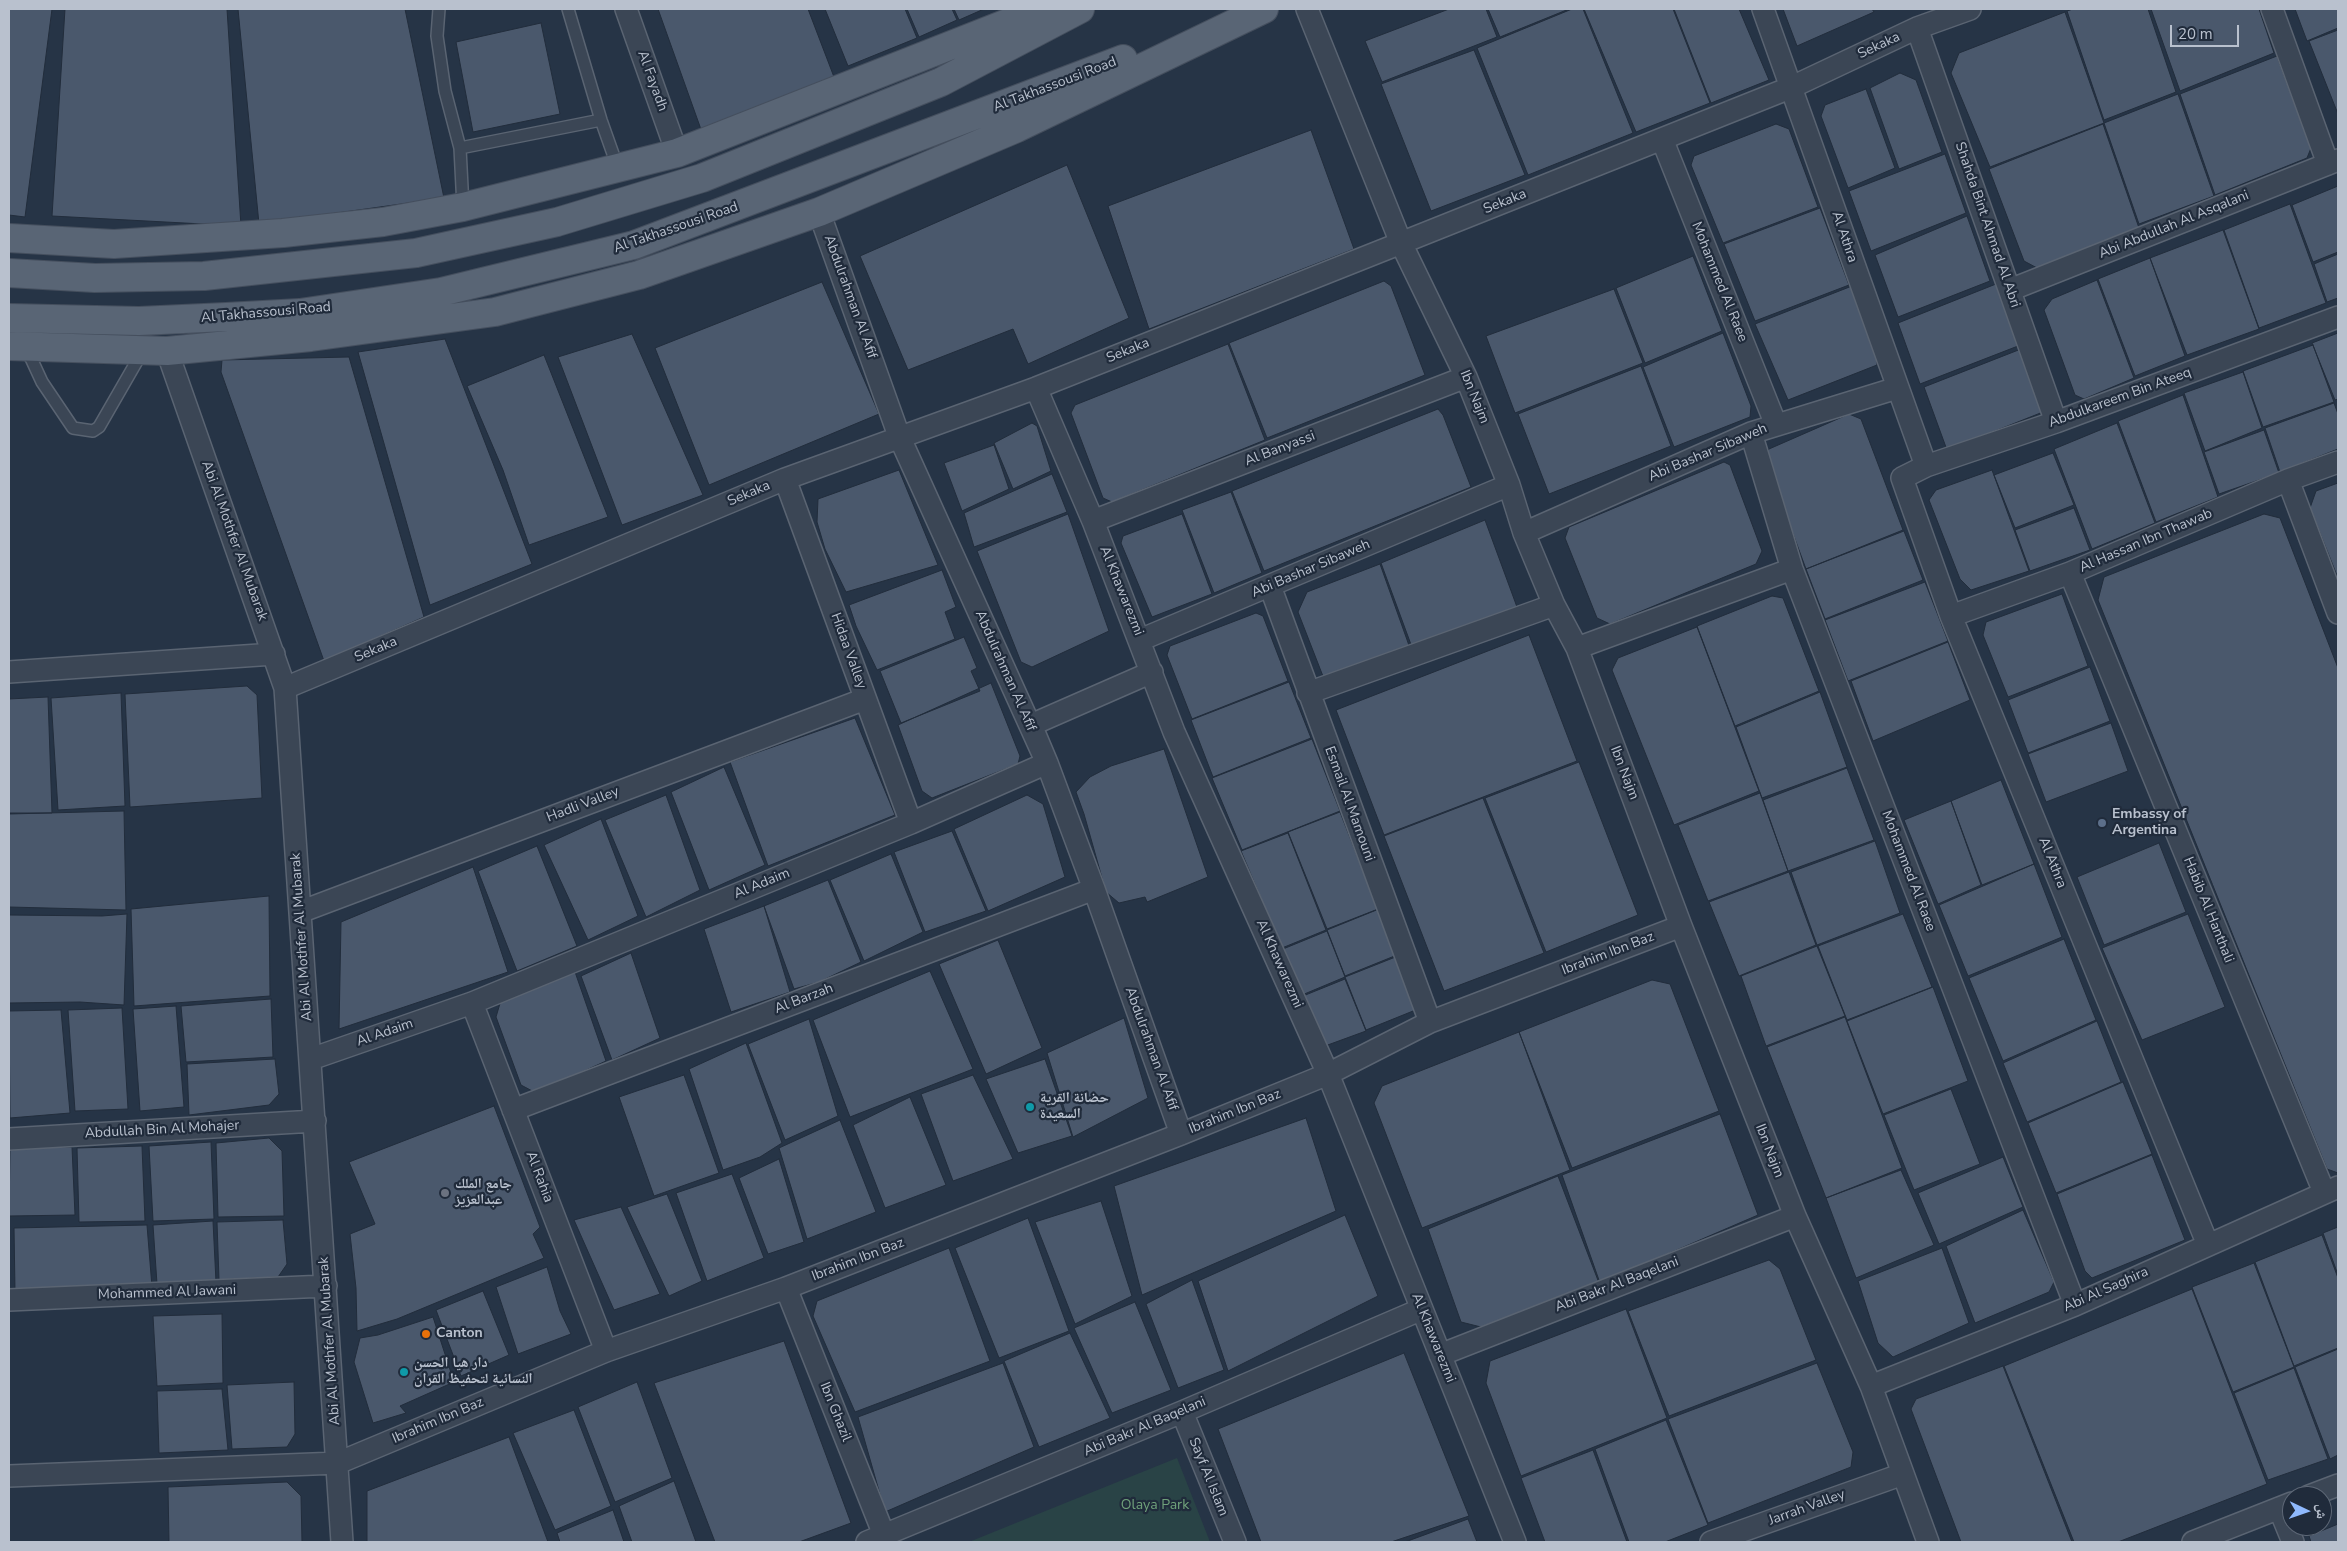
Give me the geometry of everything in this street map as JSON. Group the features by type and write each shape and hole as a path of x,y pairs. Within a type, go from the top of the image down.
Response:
{"main road":[{"path":"9,238 114,244 283,234 384,222 463,207 677,154 1043,9"},
{"path":"9,273 95,278 204,276 416,253 558,222 702,178 941,82 1080,9"},
{"name":"Al Takhassousi Road","path":"9,318 139,321 300,313 441,292 634,245 1254,9"},
{"path":"9,347 157,351 311,337 495,312 639,275 819,212 1018,128 1264,9"}],"street":[{"name":"Al Fayadh","path":"626,9 677,154"},
{"name":"Ibn Najm","path":"1307,9 1401,244 1466,376 1509,485 1524,533 1554,606 1577,648 1681,926 1795,1216 1871,1386 1928,1542"},
{"name":"Al Athra","path":"1763,9 1896,388 1926,466"},
{"name":"Sekaka","path":"285,688 784,479 1036,388 1401,244 1792,88 1917,28 1970,9"},
{"path":"2272,9 2333,162"},
{"name":"Shahda Bint Ahmad Al Abri","path":"1917,28 2056,422"},
{"name":"Mohammed Al Raee","path":"1662,139 1776,424"},
{"name":"Abi Abdullah Al Asqalani","path":"2010,290 2333,162"},
{"name":"Abdulrahman Al Afif","path":"819,212 899,436 1046,763 1094,889 1181,1134"},
{"name":"Abdulkareem Bin Ateeq","path":"1902,478 1926,466 2056,422 2338,317"},
{"name":"Abi Al Mothfer Al Mubarak","path":"157,351 274,654 285,688 342,1542"},
{"name":"Al Banyassi","path":"1093,521 1466,376"},
{"name":"Al Khawarezmi","path":"1036,388 1093,521 1174,732 1328,1074 1515,1542"},
{"name":"Abi Bashar Sibaweh","path":"1524,533 1751,433 1896,388"},
{"name":"Mohammed Al Raee","path":"1751,433 1792,569 2075,1305"},
{"name":"Al Hassan Ibn Thawab","path":"1952,616 2070,573 2288,480 2338,462"},
{"name":"Al Athra","path":"1902,478 1952,616 2208,1245"},
{"name":"Hidaa Valley","path":"784,479 911,823"},
{"path":"2288,480 2338,613"},
{"name":"Abi Bashar Sibaweh","path":"1140,640 1509,485"},
{"path":"1577,648 1792,569"},
{"name":"Habib Al Hanthali","path":"2070,573 2331,1190"},
{"name":"Esmail Al Mamouni","path":"1270,586 1430,1022"},
{"path":"1308,692 1554,606"},
{"path":"9,672 274,654"},
{"path":"1046,763 1031,725 1152,672"},
{"name":"Hadli Valley","path":"300,912 865,699"},
{"name":"Al Adaim","path":"310,1058 472,1003 911,823 1046,763"},
{"name":"Al Barzah","path":"513,1110 1094,889"},
{"name":"Ibrahim Ibn Baz","path":"9,1476 338,1463 606,1352 786,1288 1181,1134 1328,1074 1430,1022 1681,926"},
{"name":"Al Rahia","path":"472,1003 606,1352"},
{"name":"Abdullah Bin Al Mohajer","path":"9,1139 315,1121"},
{"name":"Abi Al Saghira","path":"1871,1386 2075,1305 2331,1190"},
{"name":"Abi Bakr Al Baqelani","path":"1440,1355 1795,1216"},
{"name":"Mohammed Al Jawani","path":"9,1300 326,1286"},
{"name":"Ibn Ghazil","path":"786,1288 875,1539"},
{"name":"Abi Bakr Al Baqelani","path":"875,1539 1182,1412 1422,1309"},
{"name":"Sayf Al Islam","path":"1182,1412 1235,1542"},
{"name":"Jarrah Valley","path":"1711,1542 1903,1474"},
{"path":"2193,1542 2282,1506"}],"lane":[{"path":"439,9 437,36 445,91 460,148 463,207"},
{"path":"568,9 618,170"},
{"path":"460,148 601,120"},
{"path":"9,347 30,356 42,382 67,421 73,428 85,431 92,431 99,427 137,361 157,351"}],"green space":[{"name":"Olaya Park","path":"1177,1458 1210,1542 969,1542 1043,1512"}],"building":[{"path":"9,9 52,9 25,217 9,215"},
{"path":"65,9 227,9 241,226 52,216"},
{"path":"238,9 405,9 444,198 259,224"},
{"path":"658,9 808,9 834,77 703,135"},
{"path":"825,9 905,9 917,38 848,66"},
{"path":"907,9 952,9 957,20 919,37"},
{"path":"954,9 984,9 959,20"},
{"path":"1449,9 1486,9 1497,37 1382,82 1365,41"},
{"path":"1488,9 1569,9 1500,37"},
{"path":"1572,9 1583,9 1633,133 1528,175 1477,48"},
{"path":"1584,9 1673,9 1710,103 1636,132"},
{"path":"1674,9 1739,9 1769,80 1711,103"},
{"path":"1783,9 1872,9 1874,12 1797,46"},
{"path":"2073,9 2148,9 2176,92 2104,120 2067,11"},
{"path":"2151,9 2259,9 2274,53 2180,91"},
{"path":"2295,9 2338,9 2338,28 2307,41"},
{"path":"2065,12 2104,123 1990,167 1951,73 1959,53"},
{"path":"541,23 560,114 473,132 456,42"},
{"path":"2338,30 2338,114 2309,41"},
{"path":"1474,50 1525,175 1431,211 1381,84"},
{"path":"2277,56 2311,148 2307,158 2215,195 2180,94"},
{"path":"1900,73 1916,80 1942,152 1899,169 1870,88"},
{"path":"1866,89 1895,168 1848,188 1821,116 1825,105"},
{"path":"2178,94 2214,196 2139,224 2104,123"},
{"path":"1776,124 1789,129 1818,207 1723,243 1691,165 1694,156"},
{"path":"2103,124 2139,228 2039,269 2024,261 1989,169"},
{"path":"1311,130 1354,249 1149,329 1108,206"},
{"path":"1945,154 1966,213 1871,251 1849,191"},
{"path":"1067,165 1129,318 1028,364 1013,329 908,370 860,256"},
{"path":"2338,186 2338,252 2313,262 2292,205"},
{"path":"2290,204 2326,303 2259,328 2224,230"},
{"path":"1820,208 1849,285 1755,321 1724,244"},
{"path":"1967,216 1990,281 1898,317 1875,255"},
{"path":"2223,230 2259,329 2187,355 2150,258"},
{"path":"2338,254 2338,298 2327,302 2314,264"},
{"path":"1693,256 1722,331 1645,363 1616,288"},
{"path":"2150,258 2185,356 2135,376 2098,279"},
{"path":"2097,280 2134,378 2084,399 2075,395 2044,310 2052,299"},
{"path":"1384,281 1391,286 1425,375 1267,438 1229,343"},
{"path":"822,282 879,414 709,485 655,348"},
{"path":"1996,284 2018,346 1920,384 1898,323"},
{"path":"1852,286 1877,355 1877,365 1788,400 1755,324"},
{"path":"1614,289 1643,363 1515,413 1486,336"},
{"path":"1723,333 1751,406 1750,417 1674,447 1643,367"},
{"path":"2338,333 2338,399 2335,400 2312,343"},
{"path":"632,334 703,495 622,525 558,357"},
{"path":"445,339 532,564 430,605 358,352"},
{"path":"1228,344 1265,440 1112,502 1103,498 1071,413 1075,405"},
{"path":"2313,345 2334,402 2263,427 2243,371"},
{"path":"2021,349 2043,412 1947,450 1924,387"},
{"path":"544,355 608,517 529,545 503,470 467,386"},
{"path":"349,357 424,617 324,661 221,372 222,360"},
{"path":"1641,366 1671,446 1549,494 1518,414"},
{"path":"2243,372 2262,428 2205,451 2184,393"},
{"path":"2183,395 2218,497 2156,522 2118,421"},
{"path":"2334,403 2338,414 2338,449 2280,472 2265,428"},
{"path":"1438,409 1443,415 1471,487 1264,571 1232,491"},
{"path":"1849,414 1861,419 1903,530 1806,569 1764,455 1769,449"},
{"path":"1032,423 1037,426 1051,471 1013,489 994,443"},
{"path":"2117,423 2155,523 2092,549 2054,449"},
{"path":"2264,430 2279,473 2219,494 2204,452"},
{"path":"994,445 1009,489 962,511 944,463"},
{"path":"2053,453 2074,505 2015,528 1994,475"},
{"path":"1724,462 1730,465 1762,551 1756,564 1610,624 1597,618 1565,538 1569,527"},
{"path":"899,470 938,565 846,592 825,549 817,522 818,499"},
{"path":"1992,470 2029,571 1971,590 1960,579 1929,500 1936,490"},
{"path":"1052,474 1067,512 974,547 964,513"},
{"path":"2338,483 2338,578 2310,508 2316,491"},
{"path":"1231,492 1262,573 1214,593 1182,510"},
{"path":"2074,508 2090,550 2030,571 2015,530"},
{"path":"1068,514 1109,631 1032,667 1021,662 977,551"},
{"path":"1182,514 1212,594 1152,617 1121,543 1123,536"},
{"path":"2264,514 2280,518 2338,668 2338,1173 2327,1169 2098,600 2104,577"},
{"path":"1485,520 1517,607 1413,650 1381,563"},
{"path":"1904,531 1923,580 1825,619 1806,569"},
{"path":"1380,564 1411,651 1326,684 1298,612 1307,592"},
{"path":"942,570 956,607 945,612 955,639 877,670 856,626 849,605"},
{"path":"1925,582 1948,641 1848,681 1825,620"},
{"path":"2062,594 2088,666 2008,697 1983,635 1986,622"},
{"path":"1772,596 1783,598 1819,691 1735,726 1697,626"},
{"path":"1256,613 1263,616 1288,681 1192,719 1167,655 1170,646"},
{"path":"1697,627 1759,791 1674,825 1612,670 1618,658"},
{"path":"1529,635 1577,761 1384,835 1336,710"},
{"path":"964,637 977,668 971,671 980,691 901,723 880,671"},
{"path":"1948,642 1970,700 1873,741 1851,681"},
{"path":"2090,667 2110,721 2028,753 2008,700"},
{"path":"1289,682 1311,738 1213,777 1191,720"},
{"path":"991,683 1020,756 1018,764 932,798 922,791 898,725"},
{"path":"247,686 257,695 262,798 130,807 125,694"},
{"path":"1820,692 1847,767 1762,798 1736,727"},
{"path":"121,693 125,806 58,810 51,698"},
{"path":"48,697 52,813 9,813 9,699"},
{"path":"855,718 895,815 768,866 730,762"},
{"path":"2111,723 2128,771 2046,802 2028,754"},
{"path":"1312,739 1340,811 1242,850 1212,778"},
{"path":"1164,749 1208,877 1147,902 1145,897 1119,903 1106,892 1076,792 1090,777 1111,766"},
{"path":"1579,762 1638,915 1546,952 1485,798"},
{"path":"724,767 765,865 709,890 671,792"},
{"path":"1847,768 1874,840 1788,871 1763,800"},
{"path":"2001,780 2034,864 1982,885 1951,801"},
{"path":"1760,793 1788,871 1708,901 1678,825"},
{"path":"666,795 700,890 646,917 605,820"},
{"path":"1027,795 1043,804 1065,877 988,911 954,829"},
{"path":"1483,798 1544,953 1444,991 1384,836"},
{"path":"1951,801 1981,885 1938,904 1904,820"},
{"path":"124,811 126,910 9,907 9,814"},
{"path":"1340,812 1378,909 1327,929 1288,832"},
{"path":"601,819 638,916 588,940 544,845"},
{"path":"952,831 986,911 925,932 894,852"},
{"path":"1288,833 1326,930 1282,948 1241,851"},
{"path":"1875,841 1900,913 1817,945 1791,872"},
{"path":"2159,843 2186,912 2104,945 2077,877"},
{"path":"537,846 577,946 517,971 478,871"},
{"path":"891,854 923,932 864,961 830,880"},
{"path":"2034,864 2062,937 1968,976 1939,905"},
{"path":"473,867 508,972 339,1029 341,922"},
{"path":"1789,872 1816,945 1739,976 1709,902"},
{"path":"828,880 861,962 819,982 794,989 764,906"},
{"path":"269,896 270,996 134,1006 131,909"},
{"path":"764,906 790,992 731,1012 704,929"},
{"path":"1379,909 1397,955 1345,976 1327,930"},
{"path":"127,914 124,1005 80,1002 9,1003 9,915 102,916"},
{"path":"1903,914 1932,987 1847,1020 1818,946"},
{"path":"2188,914 2225,1007 2142,1040 2102,948"},
{"path":"1327,931 1345,977 1302,995 1283,949"},
{"path":"2064,939 2096,1020 2003,1061 1969,978"},
{"path":"998,940 1042,1048 986,1074 939,964"},
{"path":"1817,946 1845,1016 1766,1046 1741,976"},
{"path":"631,953 660,1038 612,1060 581,976"},
{"path":"1398,956 1418,1009 1366,1030 1345,977"},
{"path":"574,969 606,1061 536,1093 521,1085 496,1017 501,1000"},
{"path":"930,971 973,1069 850,1117 813,1020"},
{"path":"1345,979 1366,1031 1325,1046 1303,996"},
{"path":"1652,980 1670,984 1719,1111 1572,1168 1519,1032"},
{"path":"1933,987 1968,1081 1883,1114 1847,1021"},
{"path":"271,999 273,1057 186,1062 181,1006"},
{"path":"176,1006 184,1107 140,1111 133,1009"},
{"path":"122,1008 128,1109 75,1111 68,1010"},
{"path":"61,1010 70,1113 10,1118 9,1011"},
{"path":"1845,1017 1902,1168 1826,1198 1767,1047"},
{"path":"1124,1018 1148,1098 1073,1137 1047,1053"},
{"path":"809,1019 838,1116 785,1140 748,1044"},
{"path":"2097,1021 2121,1082 2027,1122 2003,1063"},
{"path":"1519,1032 1570,1170 1422,1228 1374,1103 1382,1086"},
{"path":"746,1043 782,1143 760,1157 723,1170 689,1069"},
{"path":"275,1059 279,1094 269,1105 189,1115 187,1064"},
{"name":"حضانة القرية السعيدة","path":"1045,1059 1072,1136 1018,1153 986,1079"},
{"path":"684,1075 719,1173 654,1196 619,1097"},
{"path":"973,1075 1013,1159 953,1181 921,1094"},
{"path":"2123,1082 2152,1154 2056,1193 2028,1123"},
{"path":"1951,1089 1980,1164 1914,1190 1884,1115"},
{"path":"910,1097 946,1185 885,1208 853,1125"},
{"name":"جامع الملك عبدالعزيز","path":"494,1106 540,1227 533,1234 544,1258 397,1319 357,1331 356,1288 350,1234 375,1224 349,1162"},
{"path":"1720,1114 1758,1215 1600,1283 1562,1175"},
{"path":"1306,1118 1336,1211 1142,1295 1114,1186"},
{"path":"840,1120 876,1212 807,1239 779,1148"},
{"path":"269,1138 282,1151 284,1216 218,1217 216,1143"},
{"path":"211,1142 214,1219 153,1221 149,1146"},
{"path":"10,1146 72,1147 75,1215 9,1216"},
{"path":"142,1146 145,1221 79,1222 77,1148"},
{"path":"2152,1155 2185,1240 2092,1278 2085,1271 2057,1194"},
{"path":"2003,1157 2023,1207 1939,1244 1918,1193"},
{"path":"779,1159 804,1242 768,1254 739,1178"},
{"path":"1901,1170 1934,1245 1856,1278 1826,1198"},
{"path":"732,1174 764,1258 707,1281 676,1193"},
{"path":"1558,1176 1599,1283 1481,1327 1461,1322 1428,1229"},
{"path":"667,1194 702,1281 669,1296 627,1207"},
{"path":"1101,1201 1132,1296 1075,1324 1035,1222"},
{"path":"621,1207 660,1294 614,1310 574,1220"},
{"path":"2023,1210 2054,1282 2049,1292 1975,1323 1946,1246"},
{"path":"1345,1215 1378,1296 1228,1371 1198,1281"},
{"path":"1028,1218 1069,1331 999,1358 955,1248"},
{"path":"283,1220 287,1264 278,1277 219,1280 217,1222"},
{"path":"213,1221 216,1282 157,1284 153,1225"},
{"path":"147,1225 152,1287 15,1291 14,1228"},
{"path":"2338,1227 2338,1275 2323,1233"},
{"path":"2322,1235 2338,1278 2338,1348 2294,1366 2255,1262"},
{"path":"949,1248 990,1361 855,1412 813,1316 817,1301"},
{"path":"1942,1248 1969,1323 1893,1357 1878,1343 1858,1281"},
{"path":"1769,1260 1780,1269 1816,1360 1669,1416 1628,1311"},
{"path":"2254,1263 2294,1367 2233,1392 2192,1287"},
{"path":"547,1267 560,1311 571,1334 518,1354 496,1287"},
{"path":"1192,1280 1224,1370 1178,1388 1146,1304"},
{"path":"2192,1289 2267,1484 2118,1542 2074,1542 2004,1366"},
{"path":"483,1291 509,1355 461,1376 436,1310"},
{"path":"1135,1302 1171,1390 1112,1413 1074,1328"},
{"path":"1626,1309 1667,1418 1521,1476 1486,1383 1490,1361"},
{"path":"222,1314 223,1383 157,1386 153,1316"},
{"name":"دار هيا الحسن النسائية لتحفيظ القران","path":"433,1317 454,1382 400,1406 406,1413 373,1423 354,1362 360,1338 378,1335"},
{"path":"1070,1333 1110,1418 1039,1447 1004,1361"},
{"path":"784,1341 851,1523 799,1542 715,1542 654,1383"},
{"path":"2338,1349 2338,1455 2330,1459 2295,1367"},
{"path":"1404,1353 1469,1516 1391,1542 1261,1542 1218,1429"},
{"path":"1003,1363 1034,1447 885,1512 858,1417"},
{"path":"1817,1363 1853,1452 1851,1467 1708,1523 1668,1419"},
{"path":"2003,1366 2072,1542 1961,1542 1911,1409 1916,1399"},
{"path":"2294,1368 2328,1459 2268,1480 2234,1393"},
{"path":"294,1382 295,1434 287,1447 232,1449 227,1385"},
{"path":"637,1382 672,1478 615,1502 578,1407"},
{"path":"222,1389 228,1450 159,1453 157,1391"},
{"path":"574,1410 611,1506 555,1530 513,1433"},
{"path":"1666,1420 1708,1525 1665,1542 1629,1542 1595,1449"},
{"path":"509,1437 548,1542 367,1542 367,1491"},
{"path":"1593,1450 1627,1542 1545,1542 1521,1478"},
{"path":"674,1481 696,1542 632,1542 619,1506"},
{"path":"287,1482 301,1496 302,1542 169,1542 168,1487"},
{"path":"613,1510 624,1542 560,1542 557,1533"},
{"path":"1468,1519 1477,1542 1405,1542"},
{"path":"2338,1524 2338,1542 2311,1542 2309,1536 2332,1536 2332,1526"}],"place":[{"name":"Embassy of Argentina","path":"2102,823"},
{"name":"حضانة القرية السعيدة","path":"1030,1107"},
{"name":"جامع الملك عبدالعزيز","path":"445,1193"},
{"name":"Canton","path":"426,1334"},
{"name":"دار هيا الحسن النسائية لتحفيظ القران","path":"404,1372"}]}
